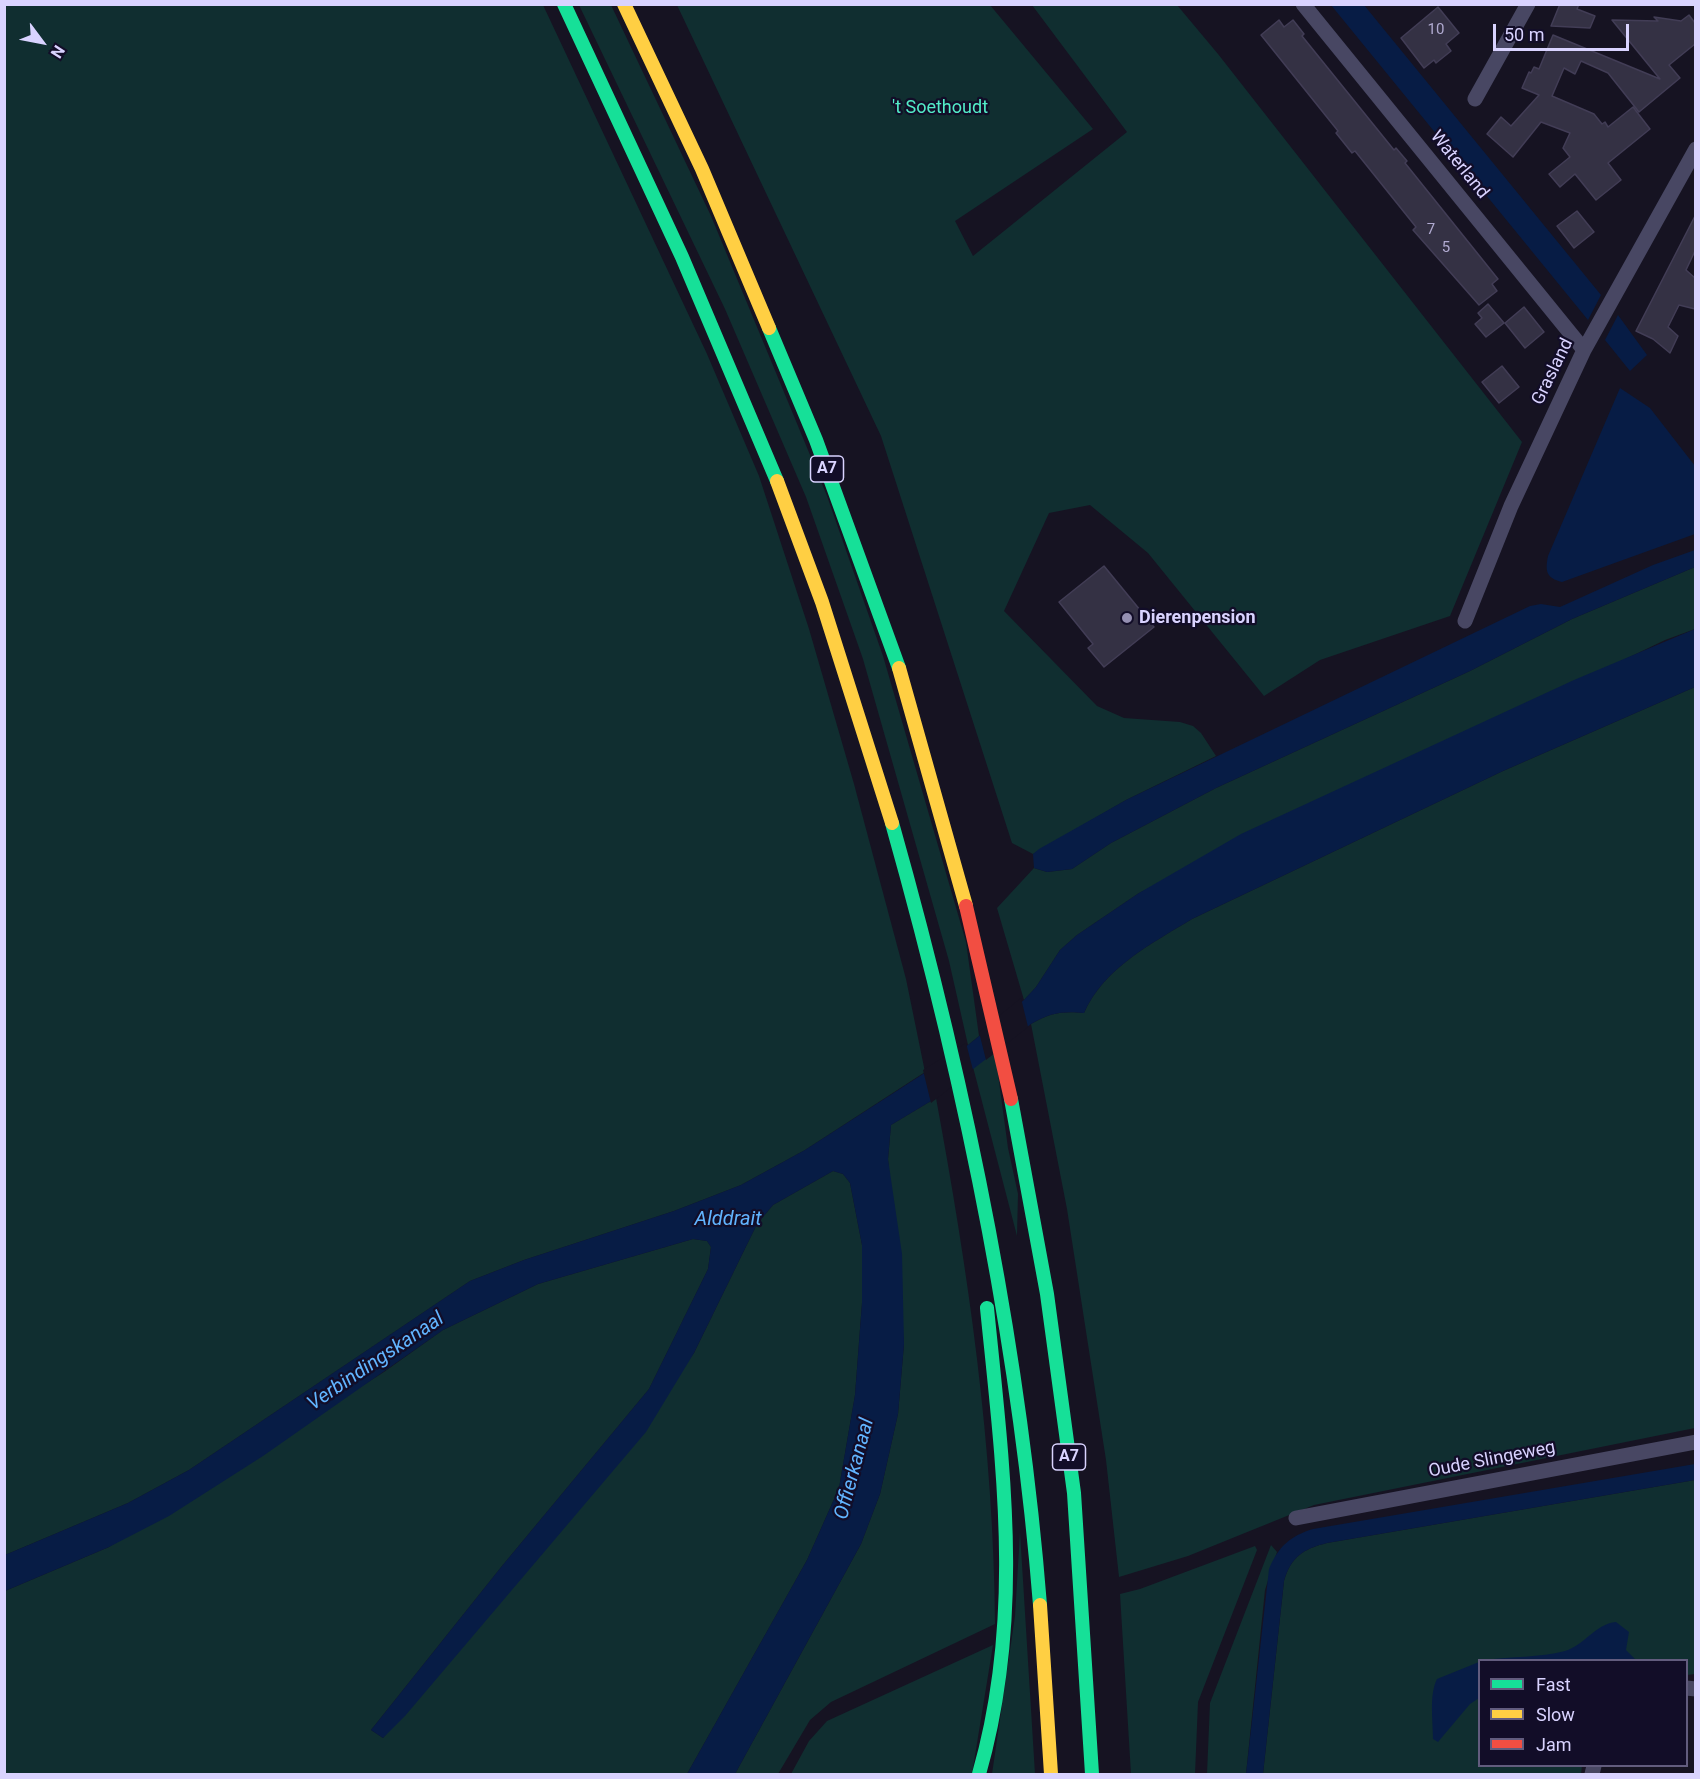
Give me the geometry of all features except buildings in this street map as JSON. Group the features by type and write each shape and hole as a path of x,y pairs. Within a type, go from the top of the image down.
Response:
{"highway":[{"name":"A7","path":"564,4 643,169 721,344 812,575 852,688 888,808 934,982 977,1167 1005,1317 1031,1509 1051,1774"},
{"name":"A7","path":"624,4 702,169 816,440 894,650 979,951 1021,1142 1047,1294 1074,1493 1092,1774"},
{"name":"A7","path":"977,1167 979,1228 1003,1478 1006,1589 1004,1650 997,1708 979,1774"}],"street":[{"name":"Waterland","path":"1303,4 1586,347"},
{"path":"1475,99 1528,4"},
{"name":"Grasland","path":"1465,621 1511,506 1586,347 1695,149"},
{"name":"Oude Slingeweg","path":"1296,1518 1695,1442"}],"green space":[{"path":"4,5 543,5 707,354 759,476 809,629 854,784 906,979 925,1072 805,1150 741,1185 674,1211 524,1260 470,1281 189,1470 128,1503 5,1555"},
{"path":"579,5 611,5 711,216 827,496 883,656 966,942 979,1036 968,1045 949,961 863,659 806,497 725,309"},
{"name":"'t Soethoudt","path":"677,5 990,5 1093,129 955,221 973,256 1127,132 1032,5 1177,5 1218,54 1522,442 1450,616 1320,660 1264,696 1148,553 1090,505 1049,513 1004,611 1097,706 1124,718 1180,722 1193,726 1201,733 1216,756 1126,800 1033,854 1012,843 881,436"},
{"path":"1695,567 1695,629 1665,640 1139,893 1077,935 1060,950 1036,987 1024,1000 997,908 1034,868 1047,872 1072,869 1111,843 1216,788 1470,671 1572,619"},
{"path":"1695,687 1695,1428 1314,1505 1188,1556 1119,1577 1106,1460 1067,1209 1031,1024 1056,1014 1084,1013 1093,997 1116,970 1145,948 1192,919 1503,771"},
{"path":"995,1052 1008,1148 1018,1194 1017,1236 973,1067"},
{"path":"936,1098 959,1228 977,1360 990,1491 995,1624 831,1702 810,1720 778,1774 735,1774 861,1544 880,1494 898,1414 904,1344 888,1159 891,1125"},
{"path":"833,1171 843,1174 850,1183 862,1245 862,1303 855,1395 839,1488 807,1560 687,1774 5,1774 5,1591 109,1547 384,1372 443,1330 538,1284 693,1239 707,1241 711,1247 708,1269 649,1389 502,1566 371,1730 383,1738 694,1353 757,1224 773,1205"},
{"path":"1695,1480 1695,1674 1688,1675 1688,1659 1478,1659 1478,1767 1582,1767 1581,1774 1263,1774 1284,1581 1290,1566 1299,1555 1327,1543"},
{"path":"1020,1532 1035,1774 992,1774 1015,1616"},
{"path":"1271,1545 1277,1552 1265,1590 1246,1774 1207,1774 1210,1703"},
{"path":"1255,1546 1257,1550 1198,1702 1195,1774 1131,1774 1120,1594 1140,1589"},
{"path":"993,1645 972,1774 791,1774 809,1741 827,1721"}],"water":[{"path":"1331,5 1364,5 1601,295 1588,320"},
{"path":"1618,315 1647,355 1630,371 1605,340"},
{"path":"1620,388 1650,408 1695,466 1695,534 1562,582 1548,573 1548,556"},
{"path":"1695,550 1695,567 1572,619 1470,671 1216,788 1111,843 1072,869 1047,872 1034,868 1033,854 1039,849 1126,800 1530,606 1541,604 1560,607 1653,565"},
{"path":"1695,629 1695,687 1503,771 1192,919 1130,958 1116,970 1093,997 1084,1013 1056,1014 1031,1024 936,1098 891,1125 888,1159 902,1254 904,1344 898,1414 880,1494 861,1544 735,1774 687,1774 807,1560 839,1488 855,1395 862,1303 862,1245 850,1183 843,1174 833,1171 773,1205 757,1224 694,1353 646,1432 405,1716 383,1738 371,1730 502,1566 649,1389 708,1269 711,1247 707,1241 693,1239 538,1284 443,1330 263,1456 169,1516 109,1547 5,1591 5,1555 128,1503 189,1470 470,1281 524,1260 674,1211 741,1185 805,1150 968,1045 1024,1000 1036,987 1060,950 1077,935 1139,893 1241,834 1574,680"},
{"path":"1695,1464 1695,1480 1327,1543 1299,1555 1290,1566 1284,1581 1263,1774 1246,1774 1269,1569 1276,1554 1291,1539 1313,1529"},
{"path":"1616,1622 1629,1632 1626,1650 1635,1659 1498,1659 1565,1651"},
{"path":"1478,1662 1478,1699 1470,1704 1438,1742 1433,1739 1432,1708 1437,1679"}],"pier":[{"path":"1021,998 1028,1027 986,1060 979,1032"},
{"path":"966,1043 973,1070 931,1103 923,1070"}],"traffic: fast":[{"path":"564,4 682,257 777,481"},
{"path":"769,328 816,440 899,668"},
{"path":"892,823 943,1016 985,1210 1018,1407 1031,1506 1040,1605"},
{"path":"1011,1099 1047,1294 1074,1493 1092,1774"},
{"path":"979,1774 993,1715 1006,1599 1003,1484 987,1308"}],"traffic: slow":[{"path":"624,4 702,169 769,328"},
{"path":"777,481 822,602 892,823"},
{"path":"899,668 966,906"},
{"path":"1040,1605 1051,1774"}],"traffic: jam":[{"path":"966,906 1011,1099"}],"place":[{"name":"Dierenpension","path":"1127,618"}],"water label":[{"name":"Alddrait","path":"728,1220"},
{"name":"Verbindingskanaal","path":"376,1362"},
{"name":"Offierkanaal","path":"855,1469"}]}
